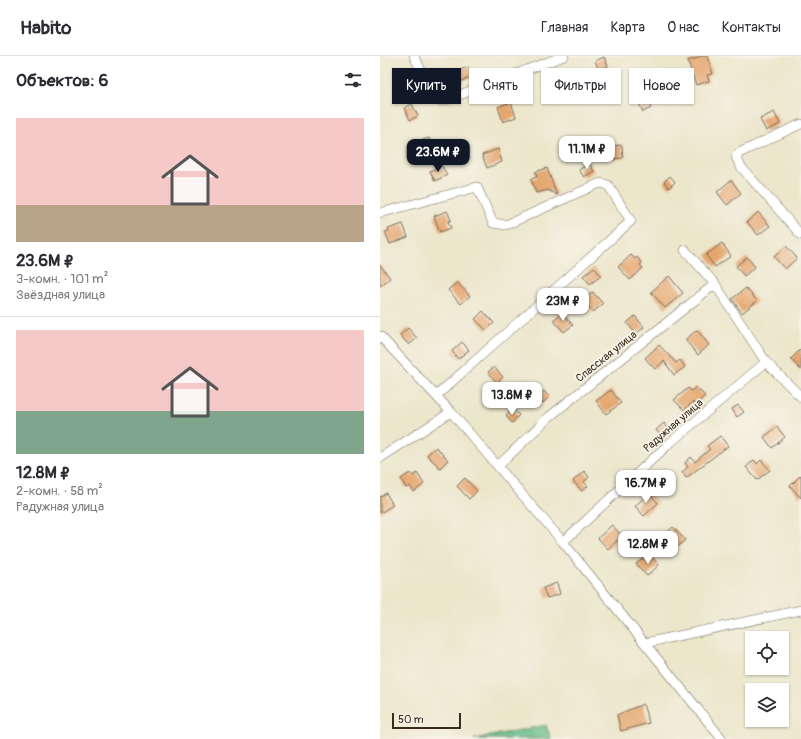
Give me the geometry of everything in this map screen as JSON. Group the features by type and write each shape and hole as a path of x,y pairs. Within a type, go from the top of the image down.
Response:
{"street":[{"path":"414,56 436,101 446,100 554,58 564,56"},
{"path":"801,124 739,153 736,157 741,167 801,235"},
{"path":"380,213 477,187 494,222 506,224 600,183 608,186 631,221 436,396"},
{"path":"685,250 715,284 766,362 801,397"},
{"name":"Спасская улица","path":"498,466 549,417 715,284"},
{"path":"380,336 451,412 563,542 722,739"},
{"name":"Радужная улица","path":"563,542 671,442 766,362"},
{"path":"380,458 451,412"},
{"path":"644,643 801,610"}],"green space":[{"path":"546,725 551,739 474,739"}],"building":[{"path":"698,56 707,56 713,74 707,75 709,81 696,85 694,79 694,68 690,68 688,61 698,58"},
{"path":"604,57 608,66 598,68 595,61"},
{"path":"468,67 469,78 461,81 461,70"},
{"path":"412,104 418,116 410,120 404,108"},
{"path":"506,104 512,104 516,117 503,122 498,107"},
{"path":"639,104 649,104 651,108 643,112"},
{"path":"774,112 780,124 766,131 760,119"},
{"path":"429,138 433,148 421,153 417,142"},
{"path":"622,145 623,158 612,159 611,146"},
{"path":"498,149 502,162 487,168 482,155"},
{"path":"589,163 594,171 584,177 579,170"},
{"path":"442,166 447,175 435,181 430,171"},
{"path":"547,168 557,195 548,190 536,193 531,179 537,177 535,172"},
{"path":"670,176 675,182 669,188 664,182"},
{"path":"731,180 741,193 727,205 717,192"},
{"path":"447,211 451,220 448,221 451,228 440,232 434,216"},
{"path":"758,212 770,226 758,235 747,222"},
{"path":"403,224 408,237 390,244 385,232 389,231 388,229"},
{"path":"722,243 731,256 715,267 706,255"},
{"path":"786,246 797,258 785,269 774,257"},
{"path":"631,255 635,259 637,257 642,263 640,265 643,268 630,280 618,267"},
{"path":"747,257 755,267 744,276 736,266"},
{"path":"380,265 390,278 380,286"},
{"path":"594,267 601,276 590,284 583,276"},
{"path":"669,276 683,293 665,308 651,292"},
{"path":"457,282 470,296 461,304 448,290"},
{"path":"746,288 757,301 742,313 732,299"},
{"path":"593,292 603,304 593,312 583,300"},
{"path":"483,311 494,323 486,330 475,319"},
{"path":"562,313 573,325 564,332 553,320"},
{"path":"635,316 644,327 636,334 627,323"},
{"path":"408,328 417,338 409,345 400,335"},
{"path":"697,330 709,345 698,355 685,340"},
{"path":"462,342 469,350 458,359 452,351"},
{"path":"659,345 676,363 680,360 685,367 674,375 664,361 655,369 645,358"},
{"path":"801,349 801,370 791,359"},
{"path":"494,367 503,377 497,383 488,372"},
{"path":"696,387 705,396 695,405 693,402 684,410 674,400 688,388 691,391"},
{"path":"611,390 621,403 606,414 596,401"},
{"path":"544,391 549,397 543,403 538,396"},
{"path":"738,405 744,412 737,417 732,409"},
{"path":"513,409 519,415 512,423 506,416"},
{"path":"664,423 671,432 663,438 656,430"},
{"path":"777,427 785,437 772,448 764,437"},
{"path":"720,436 728,446 686,478 682,472 688,467 685,463 691,457 695,462 710,449 707,446"},
{"path":"436,447 448,460 440,468 427,455"},
{"path":"754,460 757,464 761,460 770,470 757,480 746,467"},
{"path":"584,471 589,477 584,482 588,486 582,491 573,481"},
{"path":"410,473 413,476 417,473 424,484 414,492 410,486 406,488 401,479"},
{"path":"801,475 801,498 790,486"},
{"path":"465,478 477,491 469,499 457,486"},
{"path":"386,493 393,505 380,513 380,497"},
{"path":"649,493 658,503 644,516 635,506"},
{"path":"612,525 622,536 608,549 598,538"},
{"path":"673,527 685,540 672,552 660,539"},
{"path":"649,554 659,565 647,576 636,564"},
{"path":"557,583 560,594 547,598 543,588"},
{"path":"643,704 649,723 621,731 617,715"}]}
